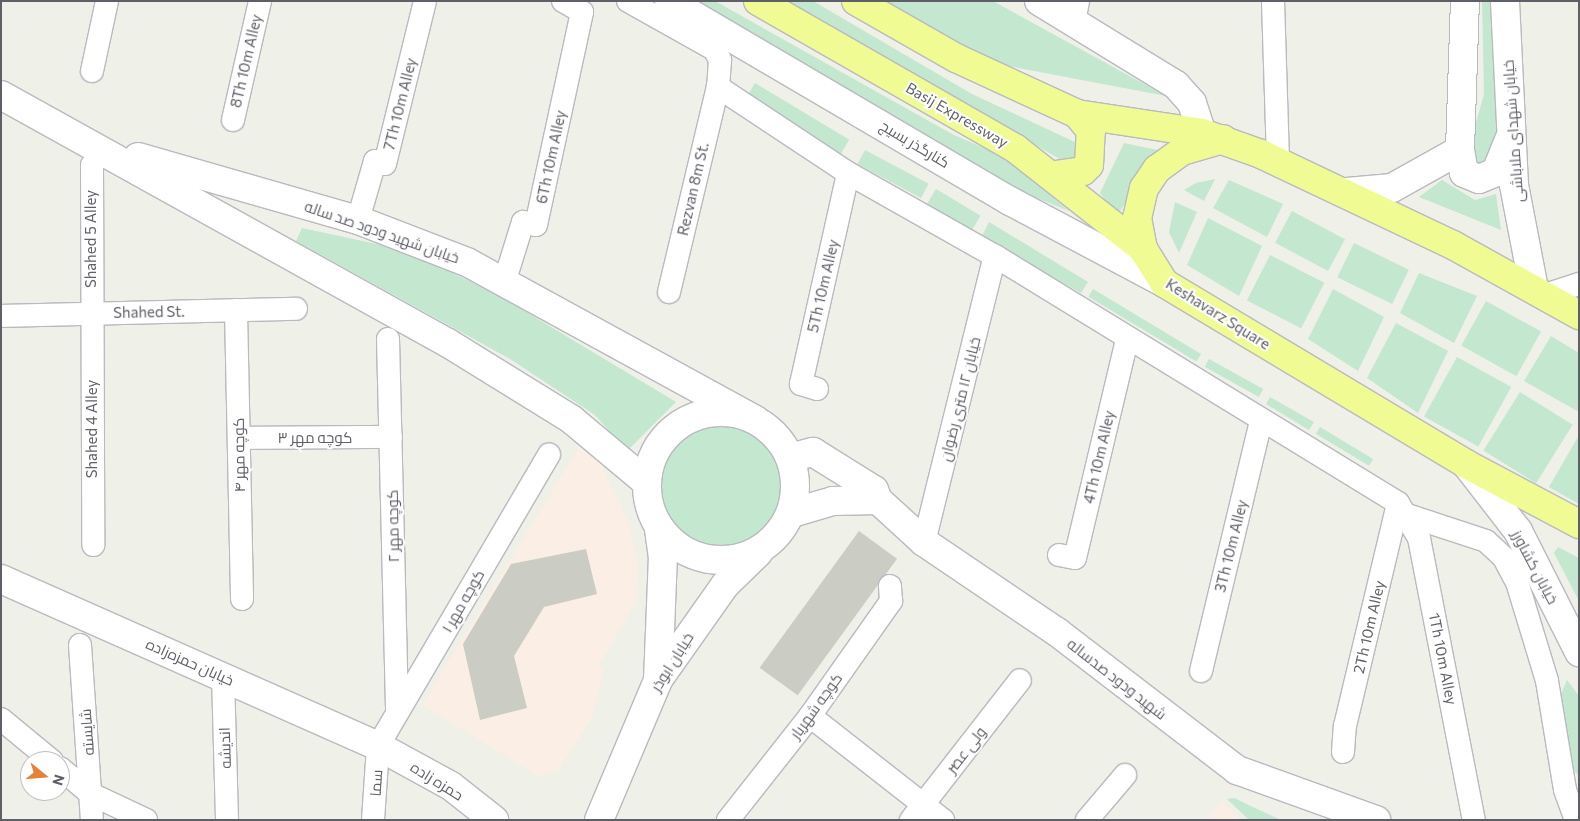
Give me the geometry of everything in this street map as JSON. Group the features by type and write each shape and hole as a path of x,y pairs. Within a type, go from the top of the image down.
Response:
{"highway":[{"name":"Basij Expressway","path":"758,1 1055,175 1143,249"},
{"path":"856,1 956,58 1077,114 1212,136 1278,162 1347,192 1540,292 1579,315"},
{"path":"1055,175 1083,171 1089,164 1092,137 1077,114"},
{"name":"Keshavarz Square","path":"1212,136 1182,151 1157,169 1144,188 1138,218 1143,249 1164,283 1466,464 1579,524"}],"street":[{"path":"92,71 107,1"},
{"name":"8Th 10m Alley","path":"233,120 260,1"},
{"name":"7Th 10m Alley","path":"358,220 375,161 386,164 425,1"},
{"name":"Rezvan 8m St.","path":"628,1 714,49 720,60 718,87 669,292"},
{"name":"کنارگذر بسیج","path":"668,1 1010,201 1164,283"},
{"path":"1038,1 1076,12 1176,85 1192,103 1212,136"},
{"path":"1274,1 1278,162"},
{"path":"1465,1 1460,150 1464,173 1470,178 1487,177 1501,163 1511,132"},
{"name":"خیابان شهدای ملاباشی","path":"1505,1 1514,186 1540,292"},
{"name":"6Th 10m Alley","path":"504,283 523,222 536,225 580,5"},
{"path":"718,87 848,172 995,256 1126,339 1403,509 1486,541 1504,558 1517,582 1547,681 1565,790 1576,820"},
{"name":"خیابان شهید ودود صد ساله","path":"1,95 94,155 448,343 571,419 644,480"},
{"path":"1347,192 1392,188 1460,150"},
{"name":"خیابان شهید ودود صد ساله","path":"94,155 358,220 467,262 756,420"},
{"name":"Shahed 5 Alley","path":"91,314 94,155"},
{"name":"5Th 10m Alley","path":"817,389 801,384 848,172"},
{"name":"خیابان ۱۲ متری رضوان","path":"924,542 995,256"},
{"path":"1540,292 1578,283"},
{"name":"Shahed St.","path":"1,316 296,309"},
{"name":"کوچه مهر ۴","path":"236,310 242,600"},
{"name":"Shahed 4 Alley","path":"91,314 93,545"},
{"name":"کوچه مهر ۲","path":"388,339 397,713"},
{"name":"4Th 10m Alley","path":"1059,555 1075,558 1126,339"},
{"path":"658,680 662,558 659,528 644,480 663,439 682,422 706,413 732,412 756,420 780,440 790,458 796,489 792,512 780,533 762,549 740,559 717,562 688,553 659,528"},
{"name":"3Th 10m Alley","path":"1201,670 1261,422"},
{"name":"کوچه مهر ۳","path":"239,438 391,437"},
{"name":"شهید ودود صدساله","path":"790,458 812,452 874,490 878,500 924,542 1057,632 1237,770 1376,820"},
{"name":"کوچه مهر ۱","path":"378,746 549,456"},
{"name":"خیابان کشاورز","path":"1466,464 1518,531 1579,652"},
{"path":"792,512 833,501 878,500"},
{"name":"2Th 10m Alley","path":"1343,752 1345,726 1403,509"},
{"name":"1Th 10m Alley","path":"1403,509 1419,538 1474,820"},
{"name":"خیابان ابوذر","path":"599,820 658,680 725,585 762,549"},
{"name":"خیابان حمزه‌زاده","path":"1,579 378,746"},
{"name":"کوچه شهریار","path":"728,820 810,716 891,601 890,586"},
{"name":"شایسته","path":"80,645 92,820"},
{"name":"اندیشه","path":"223,676 227,820"},
{"name":"ولی عصر","path":"917,812 1020,680"},
{"path":"810,716 917,812 943,820"},
{"path":"1,718 40,751"},
{"name":"سما","path":"373,820 378,746"},
{"name":"حمزه زاده","path":"378,746 451,786 494,820"},
{"path":"1087,820 1125,775"},
{"path":"70,776 91,794 146,820"}],"shaded area":[{"path":"582,442 601,465 629,524 638,565 636,602 598,666 604,670 592,717 558,771 538,776 422,705"},
{"path":"1222,801 1240,820 1207,820"}],"green space":[{"path":"681,1 715,1 952,134 1002,156 1069,211 1007,186"},
{"path":"786,1 813,1 972,94 1079,144 1086,154 1070,165"},
{"path":"885,1 993,1 1166,96 998,64"},
{"path":"1482,1 1493,1 1500,130 1486,163 1480,167 1467,155 1484,94"},
{"path":"755,83 849,140 841,154 746,98"},
{"path":"1124,143 1158,150 1117,216 1100,193"},
{"path":"865,150 929,184 921,198 857,164"},
{"path":"1215,179 1204,201 1184,190 1196,183"},
{"path":"1229,180 1283,204 1267,237 1213,208"},
{"path":"1442,180 1475,200 1496,194 1501,230 1419,197"},
{"path":"936,189 981,216 971,231 927,204"},
{"path":"1175,202 1197,212 1179,253 1169,232"},
{"path":"1292,211 1345,239 1328,271 1275,243"},
{"path":"1208,218 1262,246 1239,296 1187,265"},
{"path":"989,222 1088,282 1081,293 981,238"},
{"path":"302,228 405,250 498,295 676,402 627,451 595,415 510,359 296,241"},
{"path":"1354,243 1409,270 1392,304 1337,277"},
{"path":"1270,255 1324,283 1301,328 1247,300"},
{"path":"1419,273 1477,296 1454,343 1400,313"},
{"path":"1093,289 1201,354 1196,362 1088,297"},
{"path":"1333,289 1384,317 1358,371 1308,339"},
{"path":"1486,301 1541,332 1516,376 1461,346"},
{"path":"1396,323 1448,351 1418,413 1367,378"},
{"path":"1551,336 1579,353 1579,412 1524,381"},
{"path":"1457,357 1511,387 1478,447 1424,416"},
{"path":"1209,359 1263,389 1259,397 1205,367"},
{"path":"1520,392 1573,425 1536,483 1483,451"},
{"path":"1270,397 1314,422 1309,430 1266,404"},
{"path":"722,425 734,426 745,430 756,435 765,443 773,452 778,463 782,474 782,498 778,509 773,520 765,529 756,537 745,542 734,546 722,547 710,546 699,542 688,537 679,529 671,520 666,509 662,498 661,486 662,474 666,463 671,452 679,443 688,435 699,430 710,426"},
{"path":"1320,427 1373,459 1369,466 1316,434"},
{"path":"1579,435 1579,504 1549,487"},
{"path":"1558,547 1579,558 1579,601 1554,553"},
{"path":"1567,680 1579,696 1579,776 1570,765 1561,694"},
{"path":"1234,798 1281,820 1249,820 1227,799"}],"building":[{"path":"859,531 897,559 798,695 760,668"},
{"path":"586,549 597,594 544,607 514,656 527,708 480,720 463,644 511,564"}]}
